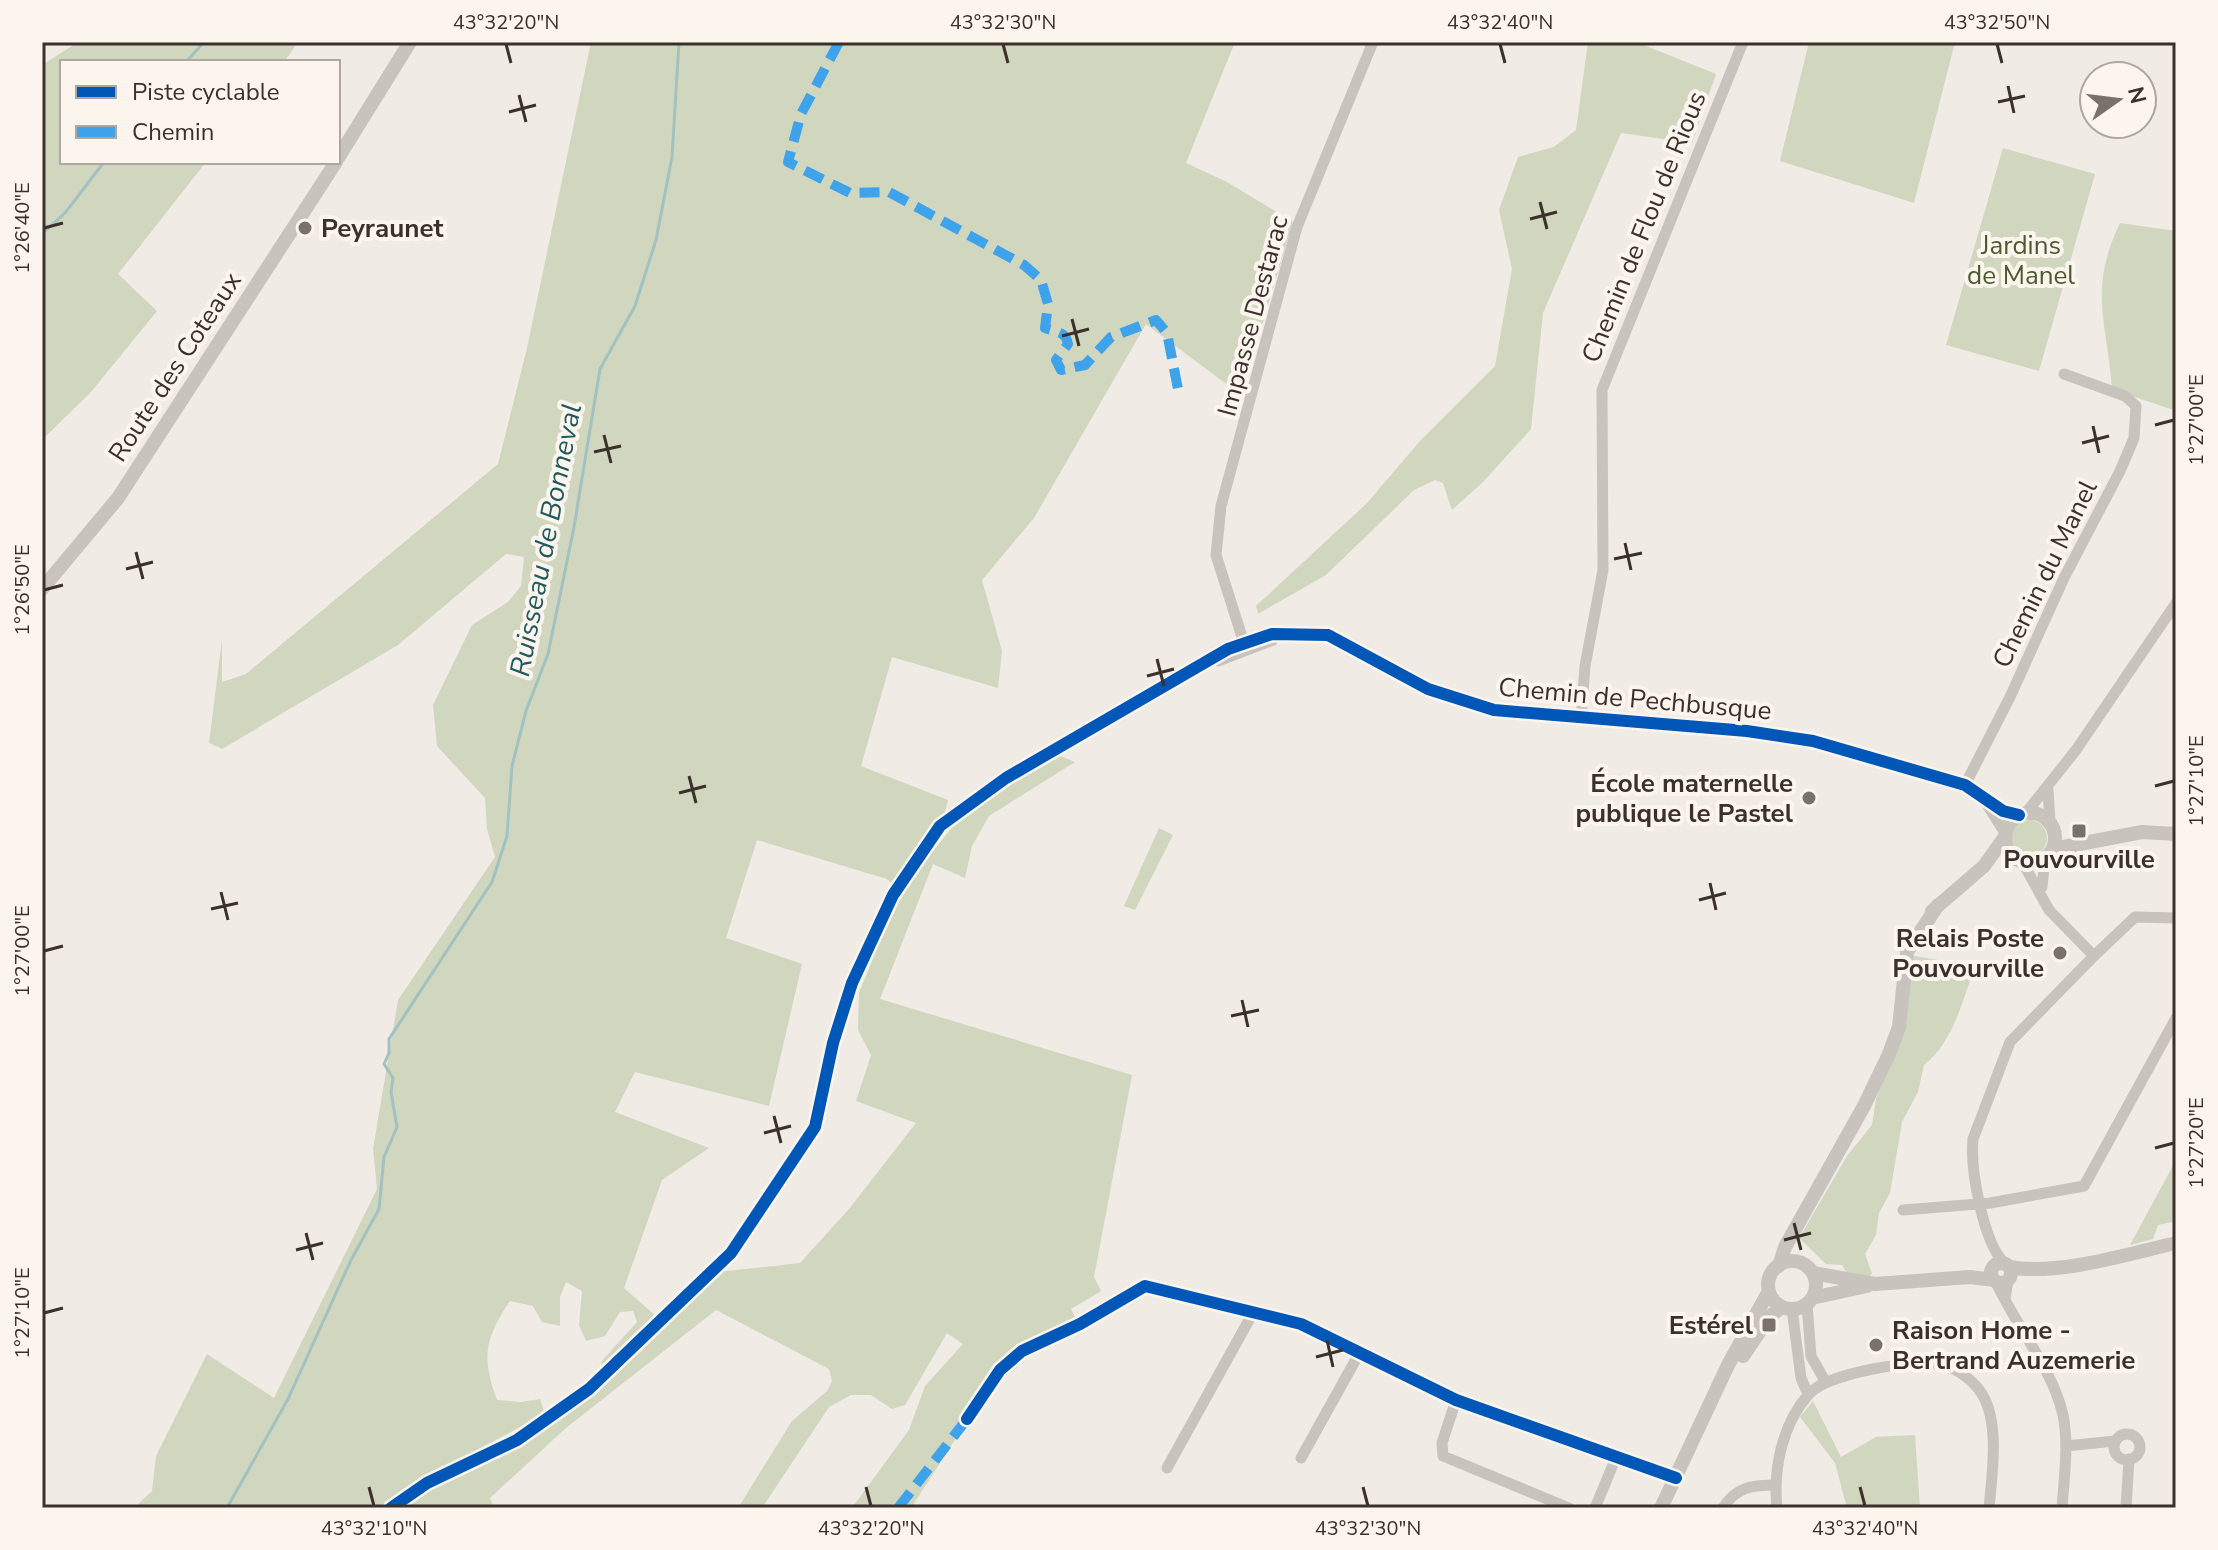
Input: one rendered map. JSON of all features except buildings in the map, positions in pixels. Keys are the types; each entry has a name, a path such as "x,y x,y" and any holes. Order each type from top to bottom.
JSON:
{"street":[{"name":"Route des Coteaux","path":"340,155 410,42"},
{"name":"Impasse Destarac","path":"1247,646 1216,555 1221,506 1297,227 1373,42"},
{"name":"Chemin de Flou de Rious","path":"1581,719 1585,666 1603,570 1602,390 1743,42"},
{"name":"Route des Coteaux","path":"42,589 118,498 334,164"},
{"name":"Chemin du Manel","path":"1965,785 2010,697 2064,578 2120,471 2138,424 2133,401 2064,374"},
{"name":"Impasse Destarac","path":"1234,607 1256,638"},
{"path":"1661,1508 1769,1291 1769,1279 1779,1266 1792,1234 1864,1106 1889,1054 1896,1019 1896,955 1905,939 1938,905 1984,866 2022,814 2048,788 2175,607"},
{"name":"Chemin de Pechbusque","path":"391,1508 427,1483 517,1440 589,1389 731,1253 815,1127 836,1031 852,983 893,895 940,826 1006,778 1201,667 1247,646 1288,634"},
{"name":"Chemin de Pechbusque","path":"1256,638 1288,634 1328,635 1428,689 1480,706 1581,719 1802,739 1965,785 1982,799 2022,814"},
{"path":"1247,646 1256,638"},
{"path":"2042,895 2052,826 2048,788"},
{"name":"Chemin de Pechbusque","path":"1982,799 2004,836"},
{"path":"2022,814 2042,816 2068,836 2095,840"},
{"path":"1984,866 2021,862 2095,840 2151,832 2176,834"},
{"path":"2004,836 2007,849 2021,862 2059,922 2094,956"},
{"path":"2062,1508 2066,1446 2063,1415 2056,1394 2005,1301 2000,1270 1980,1203 1972,1154 1973,1139 2010,1042 2135,917 2143,914 2176,918"},
{"path":"1903,1210 1980,1203 2084,1186 2176,1018"},
{"path":"1792,1234 1800,1263"},
{"path":"1715,1396 1770,1316 1798,1304 1875,1284 1970,1277 2000,1270 2028,1270 2176,1243"},
{"path":"1779,1266 1787,1262 1800,1263 1813,1273 1875,1284"},
{"path":"1808,1394 1801,1378 1798,1304 1816,1283 1813,1273"},
{"path":"967,1419 1000,1370 1022,1351 1080,1324 1134,1290 1157,1288 1301,1324 1407,1379 1456,1400 1676,1478"},
{"path":"1769,1291 1798,1304"},
{"path":"1798,1304 1811,1356 1825,1381"},
{"path":"1167,1468 1254,1311"},
{"path":"1301,1458 1360,1352"},
{"path":"1777,1508 1775,1485 1790,1422 1808,1394 1825,1381 1871,1370 1932,1364 1963,1374 1981,1393 1989,1413 1989,1508"},
{"path":"1456,1400 1442,1443 1443,1456 1569,1508"},
{"path":"2066,1446 2115,1441 2126,1434 2137,1439 2139,1450 2129,1459 2126,1508"},
{"path":"2115,1441 2117,1455 2129,1459"},
{"path":"1595,1508 1617,1455"},
{"path":"1723,1508 1736,1492 1745,1487 1775,1485"}],"green space":[{"path":"78,42 298,42 285,60 60,60 60,164 204,164 118,274 157,311 91,392 42,440 42,65"},
{"path":"591,42 1235,42 1186,163 1227,182 1293,222 1241,395 1146,324 1034,518 982,580 1002,651 998,688 892,657 861,766 948,800 944,816 921,839 893,885 887,879 757,840 726,938 802,964 769,1106 635,1072 615,1112 709,1148 662,1180 624,1288 657,1317 603,1369 601,1362 637,1322 633,1311 620,1312 605,1336 586,1341 579,1325 582,1291 566,1282 560,1297 560,1326 542,1322 533,1306 510,1301 495,1326 488,1348 492,1385 497,1400 521,1402 540,1399 545,1414 405,1488 381,1508 134,1508 152,1491 156,1456 207,1354 274,1398 377,1189 373,1149 398,1000 495,857 487,829 485,798 437,746 433,705 472,625 508,602 521,586 524,557 506,554 398,645 222,749 209,743 222,639 222,682 246,674 498,464 527,348"},
{"path":"1588,42 1636,42 1716,74 1692,143 1621,133 1543,313 1531,429 1484,481 1452,510 1443,483 1435,480 1414,490 1326,575 1258,614 1256,606 1367,503 1420,441 1495,366 1512,269 1499,210 1518,157 1554,147 1576,130"},
{"path":"1809,42 1955,42 1914,203 1780,161"},
{"name":"Jardins de Manel","path":"2003,148 2095,174 2039,371 1946,345"},
{"path":"2120,223 2176,231 2176,411 2112,389 2102,287 2110,247"},
{"path":"1055,754 1075,762 989,816 972,846 965,878 933,864 880,999 1132,1075 1094,1277 1101,1291 1071,1309 1079,1325 1023,1353 1017,1368 987,1390 911,1508 852,1508 909,1430 925,1386 963,1344 947,1333 905,1405 892,1409 871,1395 851,1395 829,1407 762,1508 738,1508 792,1421 827,1391 832,1381 829,1369 716,1310 566,1428 490,1498 494,1508 397,1508 433,1485 541,1433 603,1384 718,1272 800,1263 849,1209 916,1123 856,1101 871,1055 858,1030 859,993 899,893 963,814"},
{"path":"2029,820 2042,825 2047,838 2042,851 2029,856 2016,851 2011,838 2016,825"},
{"path":"1159,828 1173,835 1135,910 1124,906"},
{"path":"1914,956 1975,966 1950,1033 1924,1065 1918,1092 1902,1122 1890,1193 1879,1213 1876,1235 1865,1254 1872,1274 1867,1278 1848,1275 1842,1265 1826,1264 1799,1238 1847,1156 1872,1125 1876,1099 1887,1071 1908,958"},
{"path":"2176,1160 2176,1221 2158,1225 2153,1239 2130,1245"},
{"path":"1813,1401 1841,1457 1876,1437 1915,1435 1920,1508 1847,1508 1835,1463 1800,1417"}],"waterway":[{"path":"188,60 204,42"},
{"name":"Ruisseau de Bonneval","path":"227,1508 288,1399 351,1260 379,1209 384,1157 397,1127 391,1092 393,1078 384,1064 389,1053 389,1039 492,882 507,836 512,766 526,711 548,654 574,527 600,369 635,306 656,240 672,157 679,42"},
{"path":"42,234 65,213 102,164"}],"marked path":[{"path":"839,42 801,114 788,162 850,193 889,192 1024,265 1041,280 1048,304 1045,328 1060,333 1067,340 1068,344 1056,360 1061,370 1085,365 1111,337 1156,320 1167,333 1178,389"},
{"path":"898,1508 967,1419"}],"cycle path":[{"path":"391,1508 427,1483 517,1440 589,1389 731,1253 815,1127 833,1043 852,983 893,895 940,826 1006,778 1228,649 1272,634 1328,635 1428,689 1494,710 1747,731 1813,741 1965,785 2003,811 2019,815"},
{"path":"967,1419 1000,1370 1022,1351 1080,1324 1145,1286 1301,1324 1456,1400 1676,1478"}],"place":[{"name":"Peyraunet","path":"305,228"},
{"name":"École maternelle publique le Pastel","path":"1809,798"},
{"name":"Pouvourville","path":"2079,831"},
{"name":"Relais Poste Pouvourville","path":"2060,953"},
{"name":"Estérel","path":"1769,1325"},
{"name":"Raison Home - Bertrand Auzemerie","path":"1876,1345"}]}
